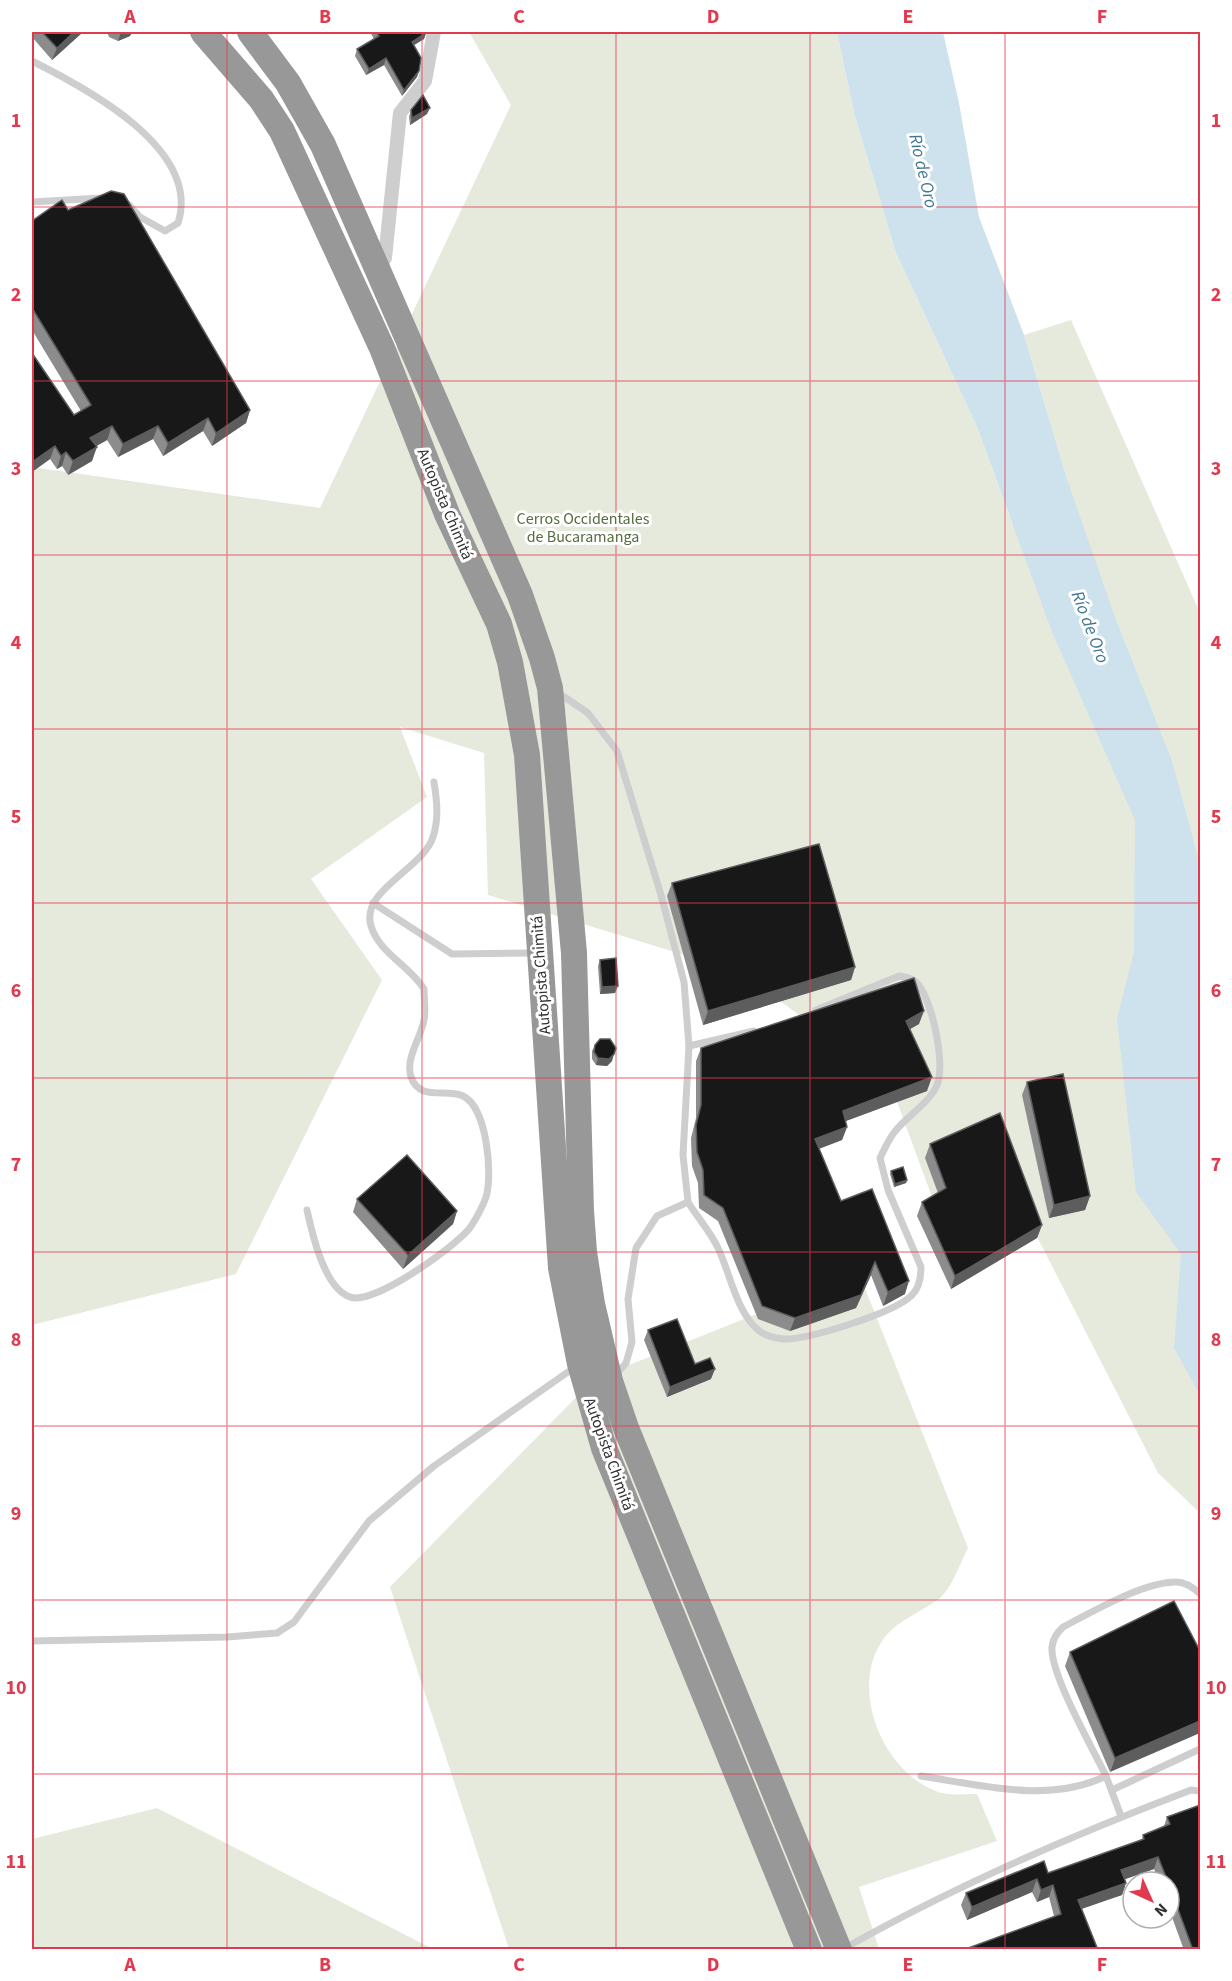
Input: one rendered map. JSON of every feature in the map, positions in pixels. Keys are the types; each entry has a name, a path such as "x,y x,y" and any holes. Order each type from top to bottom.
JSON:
{"highway":[{"name":"Autopista Chimitá","path":"203,32 261,99 282,131 382,348 447,514 499,624 510,662 526,755 561,1268 580,1364 609,1458 809,1950"},
{"name":"Autopista Chimitá","path":"250,32 288,83 323,145 520,596 542,658 550,688 574,953 580,1211 592,1304 610,1381 626,1428 841,1950"}],"street":[{"path":"378,268 385,258 400,113 425,81 434,32"}],"lane":[{"path":"32,61 101,100 146,133 170,166 184,202 178,223 165,231 153,226 123,202"},
{"path":"32,202 107,199"},
{"path":"550,688 588,713 616,751 661,895 684,982 689,1046 683,1155 688,1202 717,1246 744,1312 758,1330 782,1339 799,1338 860,1321 898,1306 913,1294 921,1279 921,1267 888,1190 880,1158 894,1133 936,1087 940,1075 939,1051 930,1009 917,983 908,977 898,976 809,1013"},
{"path":"308,1210 319,1257 332,1280 347,1297 357,1299 368,1297 419,1269 469,1229 487,1196 487,1142 479,1111 463,1095 423,1090 412,1080 410,1069 424,1020 424,988 379,942 371,926 373,903 391,883 421,859 433,838 438,808 434,782"},
{"path":"373,903 452,954 539,953"},
{"path":"689,1046 764,1029"},
{"path":"610,1381 626,1363 632,1342 628,1299 636,1248 657,1216 688,1202"},
{"path":"32,1641 227,1637 277,1633 294,1622 369,1521 434,1466 580,1364"},
{"path":"1121,1816 1106,1776 1070,1701 1053,1659 1055,1636 1063,1627 1134,1592 1176,1581 1193,1587 1200,1594"},
{"path":"1112,1790 1200,1749"},
{"path":"921,1776 1047,1792 1088,1784 1106,1776"},
{"path":"841,1950 897,1919 1121,1816 1191,1790 1200,1791"}],"green space":[{"name":"Cerros Occidentales de Bucaramanga","path":"469,32 837,32 854,113 896,253 977,427 1013,526 1068,482 1024,335 1071,320 1200,613 1200,1513 1158,1473 1032,1227 954,1257 889,1080 740,972 488,895 484,753 400,727 427,797 311,879 382,980 236,1274 32,1325 32,467 320,508 511,105"},
{"path":"859,1273 968,1548 953,1581 941,1597 890,1631 885,1637 874,1657 869,1679 870,1702 876,1725 886,1746 900,1765 917,1781 940,1793 977,1794 997,1841 859,1887 879,1949 509,1949 390,1587 594,1379"},
{"path":"157,1808 433,1949 32,1949 32,1839"}],"water":[{"name":"Río de Oro","path":"837,32 943,32 959,103 979,217 1024,335 1068,482 1116,620 1172,761 1200,864 1200,1395 1174,1348 1181,1254 1136,1192 1117,1019 1134,952 1135,820 1052,632 977,427 896,253 854,113"}],"building":[{"path":"42,32 74,32 57,48"},
{"path":"376,32 426,32 412,42 421,58 419,71 404,90 386,58 369,69 357,49 379,36"},
{"path":"423,95 430,108 412,118 411,110"},
{"path":"111,191 124,194 250,410 216,433 208,418 168,443 158,426 123,444 112,426 90,438 97,447 73,461 66,452 61,456 55,446 32,462 32,353 74,415 91,405 32,308 32,221 62,200 68,210"},
{"path":"819,844 855,967 708,1011 672,883"},
{"path":"616,958 618,986 602,987 600,960"},
{"path":"914,978 924,1011 906,1021 932,1077 843,1111 847,1127 815,1139 841,1201 872,1189 909,1281 888,1292 875,1262 861,1295 795,1318 762,1306 723,1208 704,1195 703,1170 697,1152 696,1125 701,1105 701,1048"},
{"path":"600,1039 610,1039 616,1048 609,1059 598,1058 594,1052 595,1045"},
{"path":"1063,1074 1090,1196 1054,1205 1027,1082"},
{"path":"1000,1113 1042,1225 955,1276 922,1202 946,1188 930,1144"},
{"path":"407,1155 457,1211 408,1255 357,1199"},
{"path":"903,1167 907,1180 895,1184 891,1171"},
{"path":"677,1319 695,1364 710,1358 715,1369 670,1387 648,1330"},
{"path":"1174,1601 1200,1651 1200,1721 1115,1758 1070,1652"},
{"path":"1200,1805 1200,1950 1193,1950 1181,1918 1181,1870 1163,1870 1158,1857 1121,1870 1121,1885 1078,1900 1098,1950 963,1950 1061,1914 1053,1885 1041,1890 1037,1879 972,1907 966,1893 1044,1861 1048,1873 1144,1839 1143,1835 1170,1824 1167,1817"}]}
